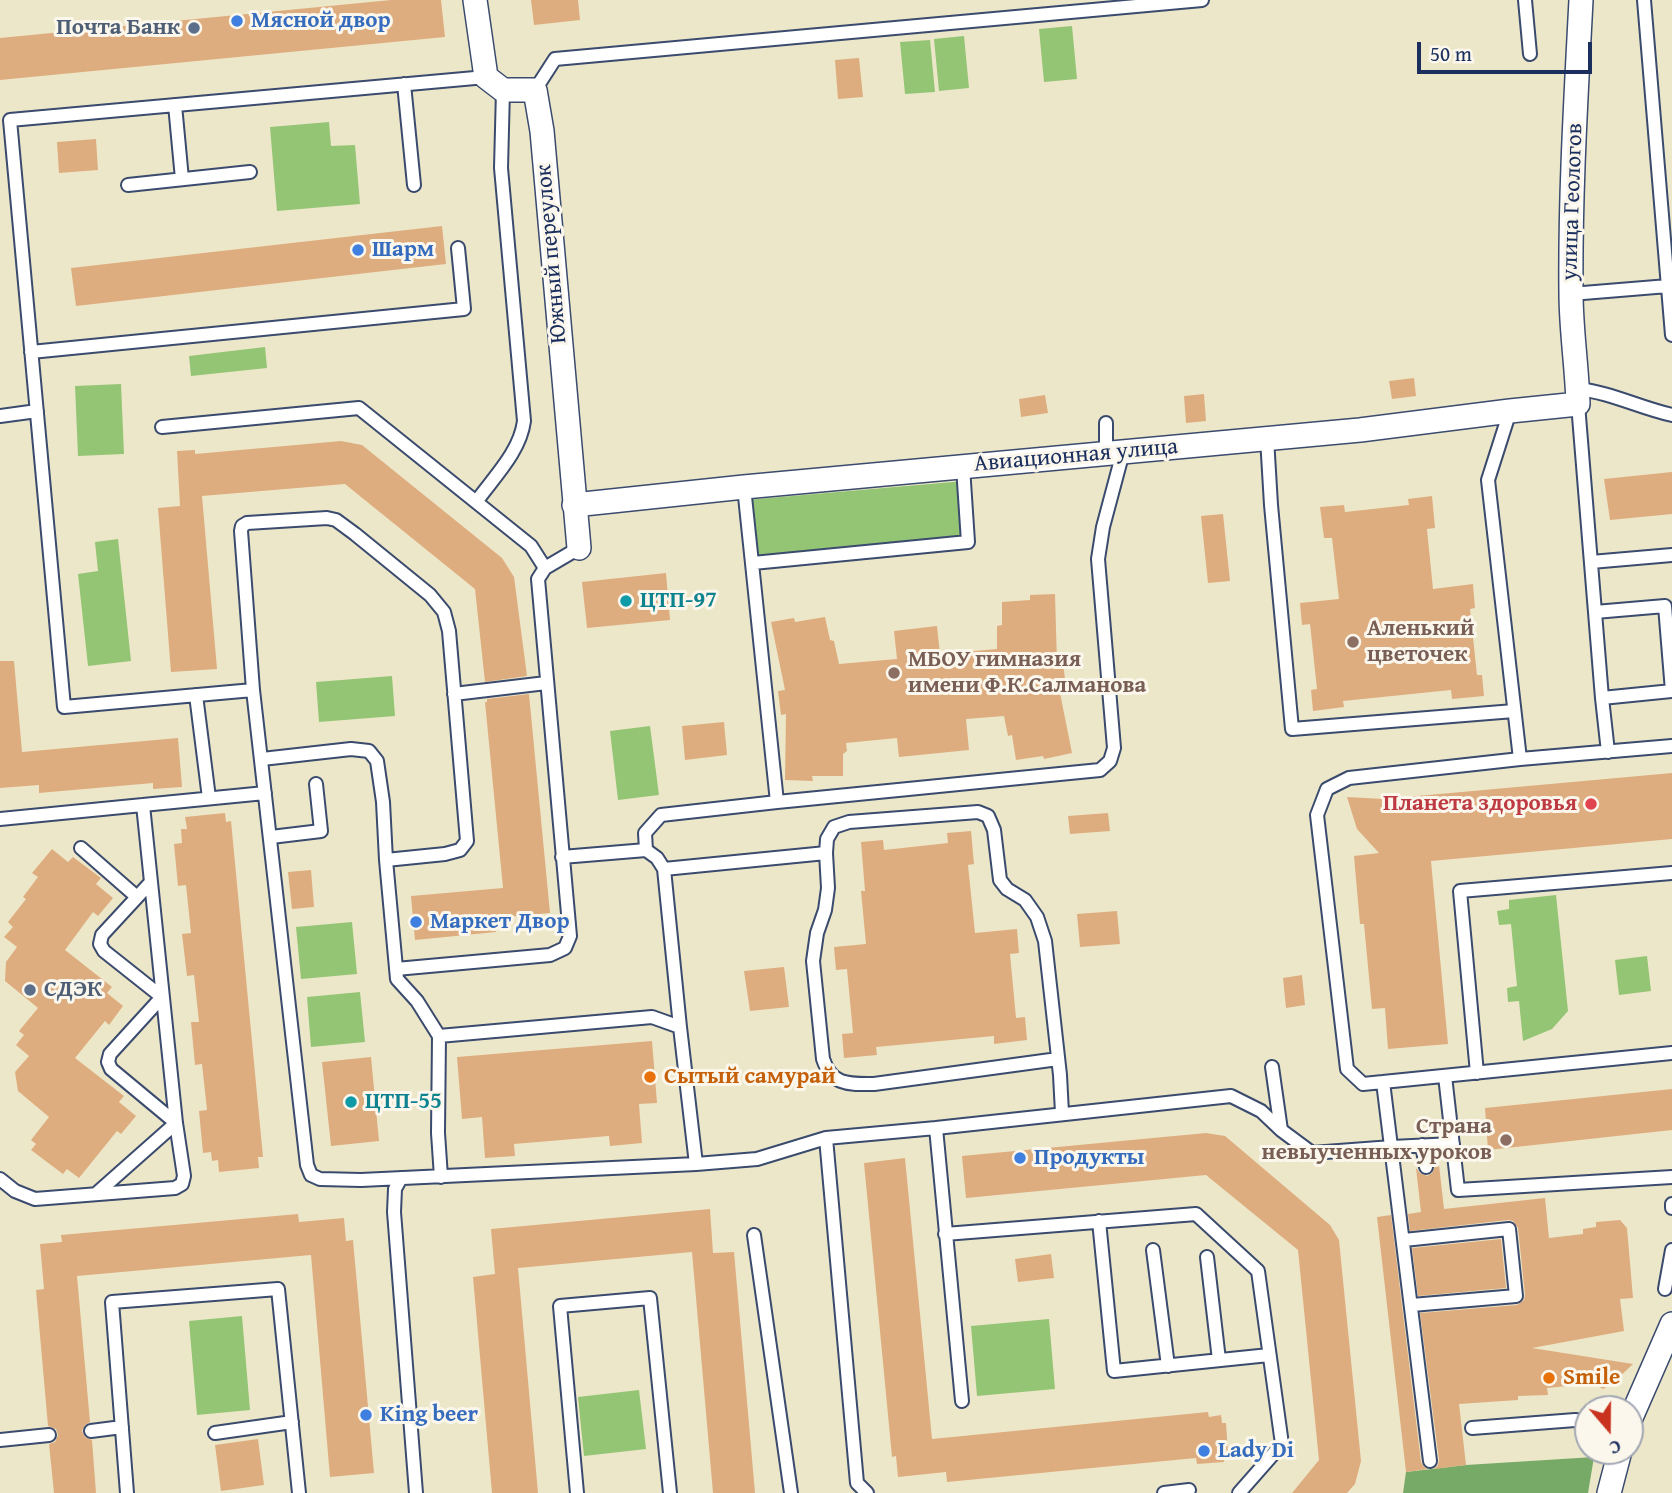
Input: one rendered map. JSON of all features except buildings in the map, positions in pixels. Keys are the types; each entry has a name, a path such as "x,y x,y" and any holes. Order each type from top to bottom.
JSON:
{"street":[{"path":"475,0 495,83 535,90"},
{"name":"улица Геологов","path":"1577,397 1571,294 1572,182 1581,0"},
{"name":"Южный переулок","path":"535,90 542,131 579,548"},
{"name":"Авиационная улица","path":"574,505 1360,430 1510,411 1577,397"},
{"path":"1641,1395 1672,1324"},
{"path":"1609,1493 1616,1465"}],"lane":[{"path":"535,90 555,59 1202,0"},
{"path":"1525,0 1530,54"},
{"path":"1644,0 1672,335"},
{"path":"253,690 64,708 10,120 404,84 495,83 524,421 522,435 513,451 476,502"},
{"path":"404,84 414,185"},
{"path":"175,105 182,179"},
{"path":"128,185 250,172"},
{"path":"32,352 464,309 458,248"},
{"path":"1571,294 1668,286"},
{"path":"1608,752 1577,397 1591,390 1672,415"},
{"path":"162,427 359,408 531,546 545,568"},
{"path":"0,416 37,411"},
{"path":"1510,411 1488,480 1520,759"},
{"path":"646,850 645,833 661,815 1100,770 1110,761 1114,748 1098,559 1115,452 1105,423"},
{"path":"1267,438 1292,729 1514,711"},
{"path":"753,563 968,542 963,467"},
{"path":"744,487 777,802"},
{"path":"386,860 445,855 460,850 467,841 449,631 444,612 430,595 336,520 327,517 247,523 242,526 241,531 253,690 284,973 307,1165 311,1175 320,1179 361,1180 757,1159 826,1138 1231,1096 1261,1111 1312,1153 1453,1144"},
{"path":"396,969 550,955 565,948 570,936 538,579 545,568 579,548"},
{"path":"1591,562 1672,555"},
{"path":"1595,612 1665,606 1672,691 1602,698"},
{"path":"454,694 546,683"},
{"path":"196,695 209,798"},
{"path":"1672,746 1349,778 1327,789 1317,815 1347,1069 1363,1084 1672,1053"},
{"path":"262,759 351,749 369,751 377,761 383,802 397,979 417,1001 439,1037 438,1133 441,1177"},
{"path":"271,837 321,831 316,784"},
{"path":"0,819 265,793"},
{"path":"0,1179 15,1191 35,1199 174,1188 182,1184 184,1176 162,997 143,805"},
{"path":"1058,1059 874,1084 851,1084 837,1080 827,1071 823,1059 813,961 828,888 827,839 834,827 849,822 978,812 988,816 994,830 1000,880 1007,889 1025,900 1037,917 1045,941 1058,1059 1062,1113"},
{"path":"81,848 137,897"},
{"path":"562,857 646,850 657,858 664,869 696,1164"},
{"path":"664,869 826,853"},
{"path":"1477,1073 1461,891 1672,873"},
{"path":"151,882 102,935 100,944 104,951 162,997"},
{"path":"162,997 110,1054 108,1062 111,1069 176,1123"},
{"path":"439,1037 652,1017 680,1027"},
{"path":"1272,1067 1281,1130"},
{"path":"1445,1076 1458,1190 1672,1177"},
{"path":"1383,1082 1430,1461"},
{"path":"96,1194 176,1123"},
{"path":"936,1128 962,1401"},
{"path":"826,1138 857,1483 867,1493"},
{"path":"1422,1145 1426,1167"},
{"path":"401,1178 395,1189 394,1212 416,1493"},
{"path":"945,1234 1196,1214 1258,1271 1282,1444 1239,1493"},
{"path":"1099,1221 1114,1371 1269,1355"},
{"path":"1404,1240 1509,1229 1516,1296 1412,1305"},
{"path":"754,1235 791,1493"},
{"path":"1153,1250 1168,1366"},
{"path":"1665,1289 1672,1250"},
{"path":"1207,1257 1219,1360"},
{"path":"127,1493 112,1302 278,1289 299,1493"},
{"path":"577,1493 560,1306 650,1298 670,1493"},
{"path":"1472,1428 1574,1420"},
{"path":"215,1433 292,1422"},
{"path":"91,1431 122,1427"},
{"path":"0,1440 48,1435"},
{"path":"1164,1493 1188,1490"}],"green space":[{"path":"1072,26 1077,79 1044,82 1039,29"},
{"path":"964,36 969,88 939,91 934,39"},
{"path":"930,40 935,92 905,94 900,42"},
{"path":"329,122 331,146 355,145 360,204 277,211 270,127"},
{"path":"265,347 267,368 191,376 189,356"},
{"path":"121,384 124,454 78,456 75,386"},
{"path":"964,481 968,542 753,563 746,500"},
{"path":"118,539 131,661 88,666 78,574 98,571 95,542"},
{"path":"392,676 395,716 319,722 316,682"},
{"path":"650,726 659,795 618,800 610,731"},
{"path":"1556,895 1568,1011 1552,1029 1523,1041 1519,1001 1508,1002 1507,988 1517,986 1511,924 1499,925 1497,911 1509,909 1509,900"},
{"path":"352,922 357,974 301,979 296,927"},
{"path":"1647,956 1651,991 1619,995 1615,960"},
{"path":"360,992 365,1042 311,1047 307,997"},
{"path":"242,1316 250,1410 197,1415 189,1321"},
{"path":"1049,1319 1055,1389 977,1396 971,1326"},
{"path":"639,1390 646,1449 584,1456 578,1397"},
{"path":"1574,1458 1574,1465 1593,1465 1588,1493 1403,1493 1406,1472"}],"place":[{"name":"Мясной двор","path":"237,21"},
{"name":"Почта Банк","path":"194,28"},
{"name":"Шарм","path":"358,250"},
{"name":"ЦТП-97","path":"626,601"},
{"name":"Аленький цветочек","path":"1353,642"},
{"name":"МБОУ гимназия имени Ф.К.Салманова","path":"894,673"},
{"name":"Планета здоровья","path":"1591,804"},
{"name":"Маркет Двор","path":"416,922"},
{"name":"СДЭК","path":"30,990"},
{"name":"Сытый самурай","path":"650,1077"},
{"name":"ЦТП-55","path":"351,1102"},
{"name":"Страна невыученных уроков","path":"1506,1140"},
{"name":"Продукты","path":"1020,1158"},
{"name":"Smile","path":"1549,1378"},
{"name":"King beer","path":"366,1415"},
{"name":"Lady Di","path":"1204,1451"}]}
